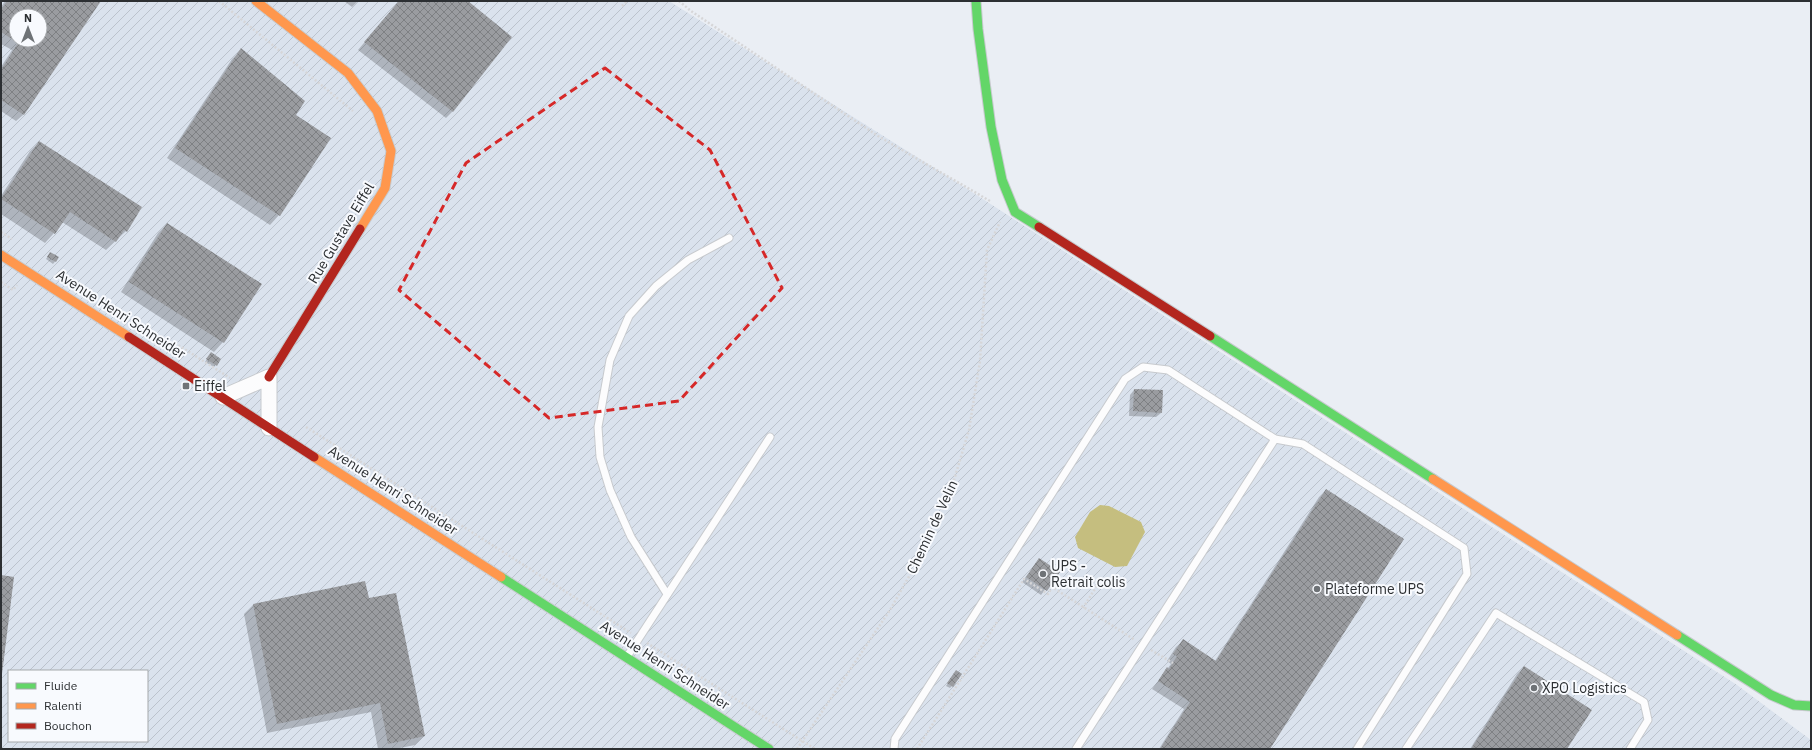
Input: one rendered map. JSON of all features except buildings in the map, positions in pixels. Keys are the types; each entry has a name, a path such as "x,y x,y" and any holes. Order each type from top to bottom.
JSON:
{"street":[{"name":"Rue Gustave Eiffel","path":"256,1 348,73 377,110 391,151 385,188 269,377"},
{"path":"976,1 976,15 987,97 1000,176 1010,210 1771,695 1794,705 1811,706"},
{"name":"Avenue Henri Schneider","path":"1,255 224,397 769,749"},
{"path":"224,397 269,377 270,428"}],"lane":[{"path":"667,594 631,538 610,490 600,457 598,427 610,360 629,316 656,286 688,260 730,238"},
{"path":"894,749 895,739 1126,379 1143,367 1168,370 1275,439 1303,444 1464,548 1467,574 1356,749"},
{"path":"626,657 770,438"},
{"path":"1076,749 1275,439"},
{"path":"1406,749 1496,613 1644,702 1648,720 1630,749"}],"path":[{"path":"219,1 355,112"},
{"path":"622,6 627,1"},
{"path":"679,1 691,11 878,136 992,202"},
{"name":"Chemin de Velin","path":"798,749 802,740 890,610 924,550 951,490 969,430 980,361 987,250 1010,210"},
{"path":"173,342 246,387"},
{"path":"303,426 815,749"},
{"path":"1083,608 1098,584 1088,577"},
{"path":"917,749 1024,579 1048,594 1052,587 1083,608 1173,663"}],"highlighted area":[{"path":"605,68 710,150 782,288 679,401 549,418 399,290 466,163"}],"shaded area":[{"path":"1,1 669,1 958,183 1737,685 1811,740 1811,749 1,749"},
{"path":"1100,505 1109,506 1141,522 1145,532 1127,566 1115,567 1078,548 1075,537 1090,512"}],"traffic: fast":[{"path":"976,1 978,29 991,127 1002,180 1015,212 1039,227"},
{"path":"1210,336 1433,479"},
{"path":"501,577 769,749"},
{"path":"1677,635 1771,695 1794,705 1811,706"}],"traffic: slow":[{"path":"256,1 348,73 377,111 391,151 385,188 360,229"},
{"path":"1,255 129,337"},
{"path":"314,457 501,577"},
{"path":"1433,479 1677,635"}],"traffic: jam":[{"path":"1039,227 1210,336"},
{"path":"269,377 360,229"},
{"path":"129,337 314,457"}],"place":[{"name":"Eiffel","path":"186,386"},
{"name":"UPS - Retrait colis","path":"1043,574"},
{"name":"Plateforme UPS","path":"1317,589"},
{"name":"XPO Logistics","path":"1534,688"}]}
